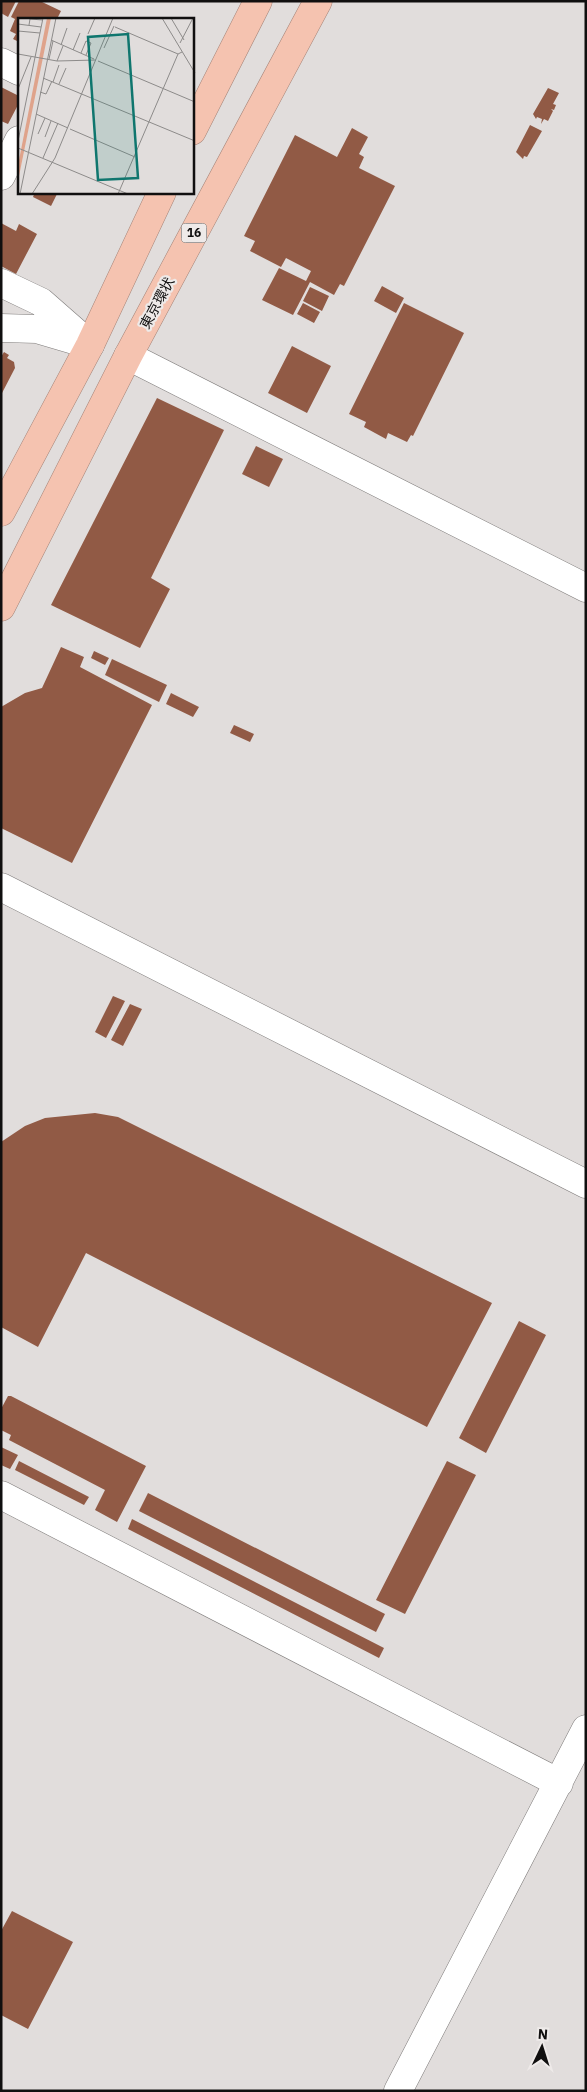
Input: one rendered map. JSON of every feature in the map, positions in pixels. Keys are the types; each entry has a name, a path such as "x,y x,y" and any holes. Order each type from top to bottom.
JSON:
{"highway":[{"path":"194,127 258,1"},
{"name":"東京環状","path":"1,607 128,356 318,1"},
{"path":"1,512 90,345 161,194"}],"street":[{"path":"1,62 18,70"},
{"path":"1,176 18,142"},
{"path":"1,283 41,302 90,345"},
{"path":"1,328 37,328 90,345"},
{"path":"128,356 586,588"},
{"path":"1,887 586,1184"},
{"path":"1,1496 558,1783"},
{"path":"398,2091 586,1729"}],"building":[{"path":"1,1 16,1 8,17 1,13"},
{"path":"19,1 40,1 61,11 58,18 18,18 18,42 13,39 16,34 10,31 15,19 11,17"},
{"path":"1,87 18,96 18,105 8,124 1,121"},
{"path":"548,88 559,93 553,104 556,105 554,110 551,109 553,111 548,121 544,119 541,124 542,119 537,117 536,119 533,114"},
{"path":"530,125 542,131 527,157 524,156 523,159 516,152"},
{"path":"352,128 368,137 359,154 364,157 359,168 395,186 344,286 340,284 334,295 310,282 293,315 262,300 279,268 306,281 311,271 286,258 281,267 250,251 255,241 244,236 295,135 337,157"},
{"path":"34,194 57,194 51,206 33,197"},
{"path":"1,223 16,231 19,224 37,234 16,274 1,266"},
{"path":"382,286 404,298 396,313 374,301"},
{"path":"310,287 329,296 322,311 303,301"},
{"path":"303,303 320,312 314,323 297,314"},
{"path":"404,303 464,333 413,436 411,435 407,442 388,433 386,439 364,427 366,422 349,414"},
{"path":"292,346 331,366 307,413 268,393"},
{"path":"4,352 9,355 7,358 14,362 15,368 1,395 1,357"},
{"path":"157,398 224,430 151,578 170,589 140,648 51,605"},
{"path":"256,446 283,459 269,487 242,474"},
{"path":"61,647 84,657 80,667 152,705 72,863 1,828 1,707 25,693 42,688"},
{"path":"94,651 109,658 105,665 91,658"},
{"path":"112,659 167,685 159,702 105,675"},
{"path":"171,693 199,707 193,717 166,704"},
{"path":"234,725 254,734 250,742 230,733"},
{"path":"113,996 125,1001 106,1038 95,1032"},
{"path":"130,1004 142,1009 123,1046 111,1040"},
{"path":"95,1113 118,1117 492,1303 427,1427 86,1253 38,1347 1,1327 1,1142 25,1126 45,1118"},
{"path":"519,1321 546,1335 486,1453 459,1438"},
{"path":"8,1396 146,1466 117,1522 95,1510 105,1490 9,1440 11,1435 1,1430 1,1409"},
{"path":"1,1447 18,1455 10,1469 1,1465"},
{"path":"19,1461 89,1497 84,1505 15,1470"},
{"path":"447,1461 476,1475 405,1614 376,1600"},
{"path":"148,1493 385,1614 376,1632 139,1511"},
{"path":"132,1519 384,1648 379,1658 128,1529"},
{"path":"12,1911 73,1942 28,2029 1,2015 1,1931"}]}
